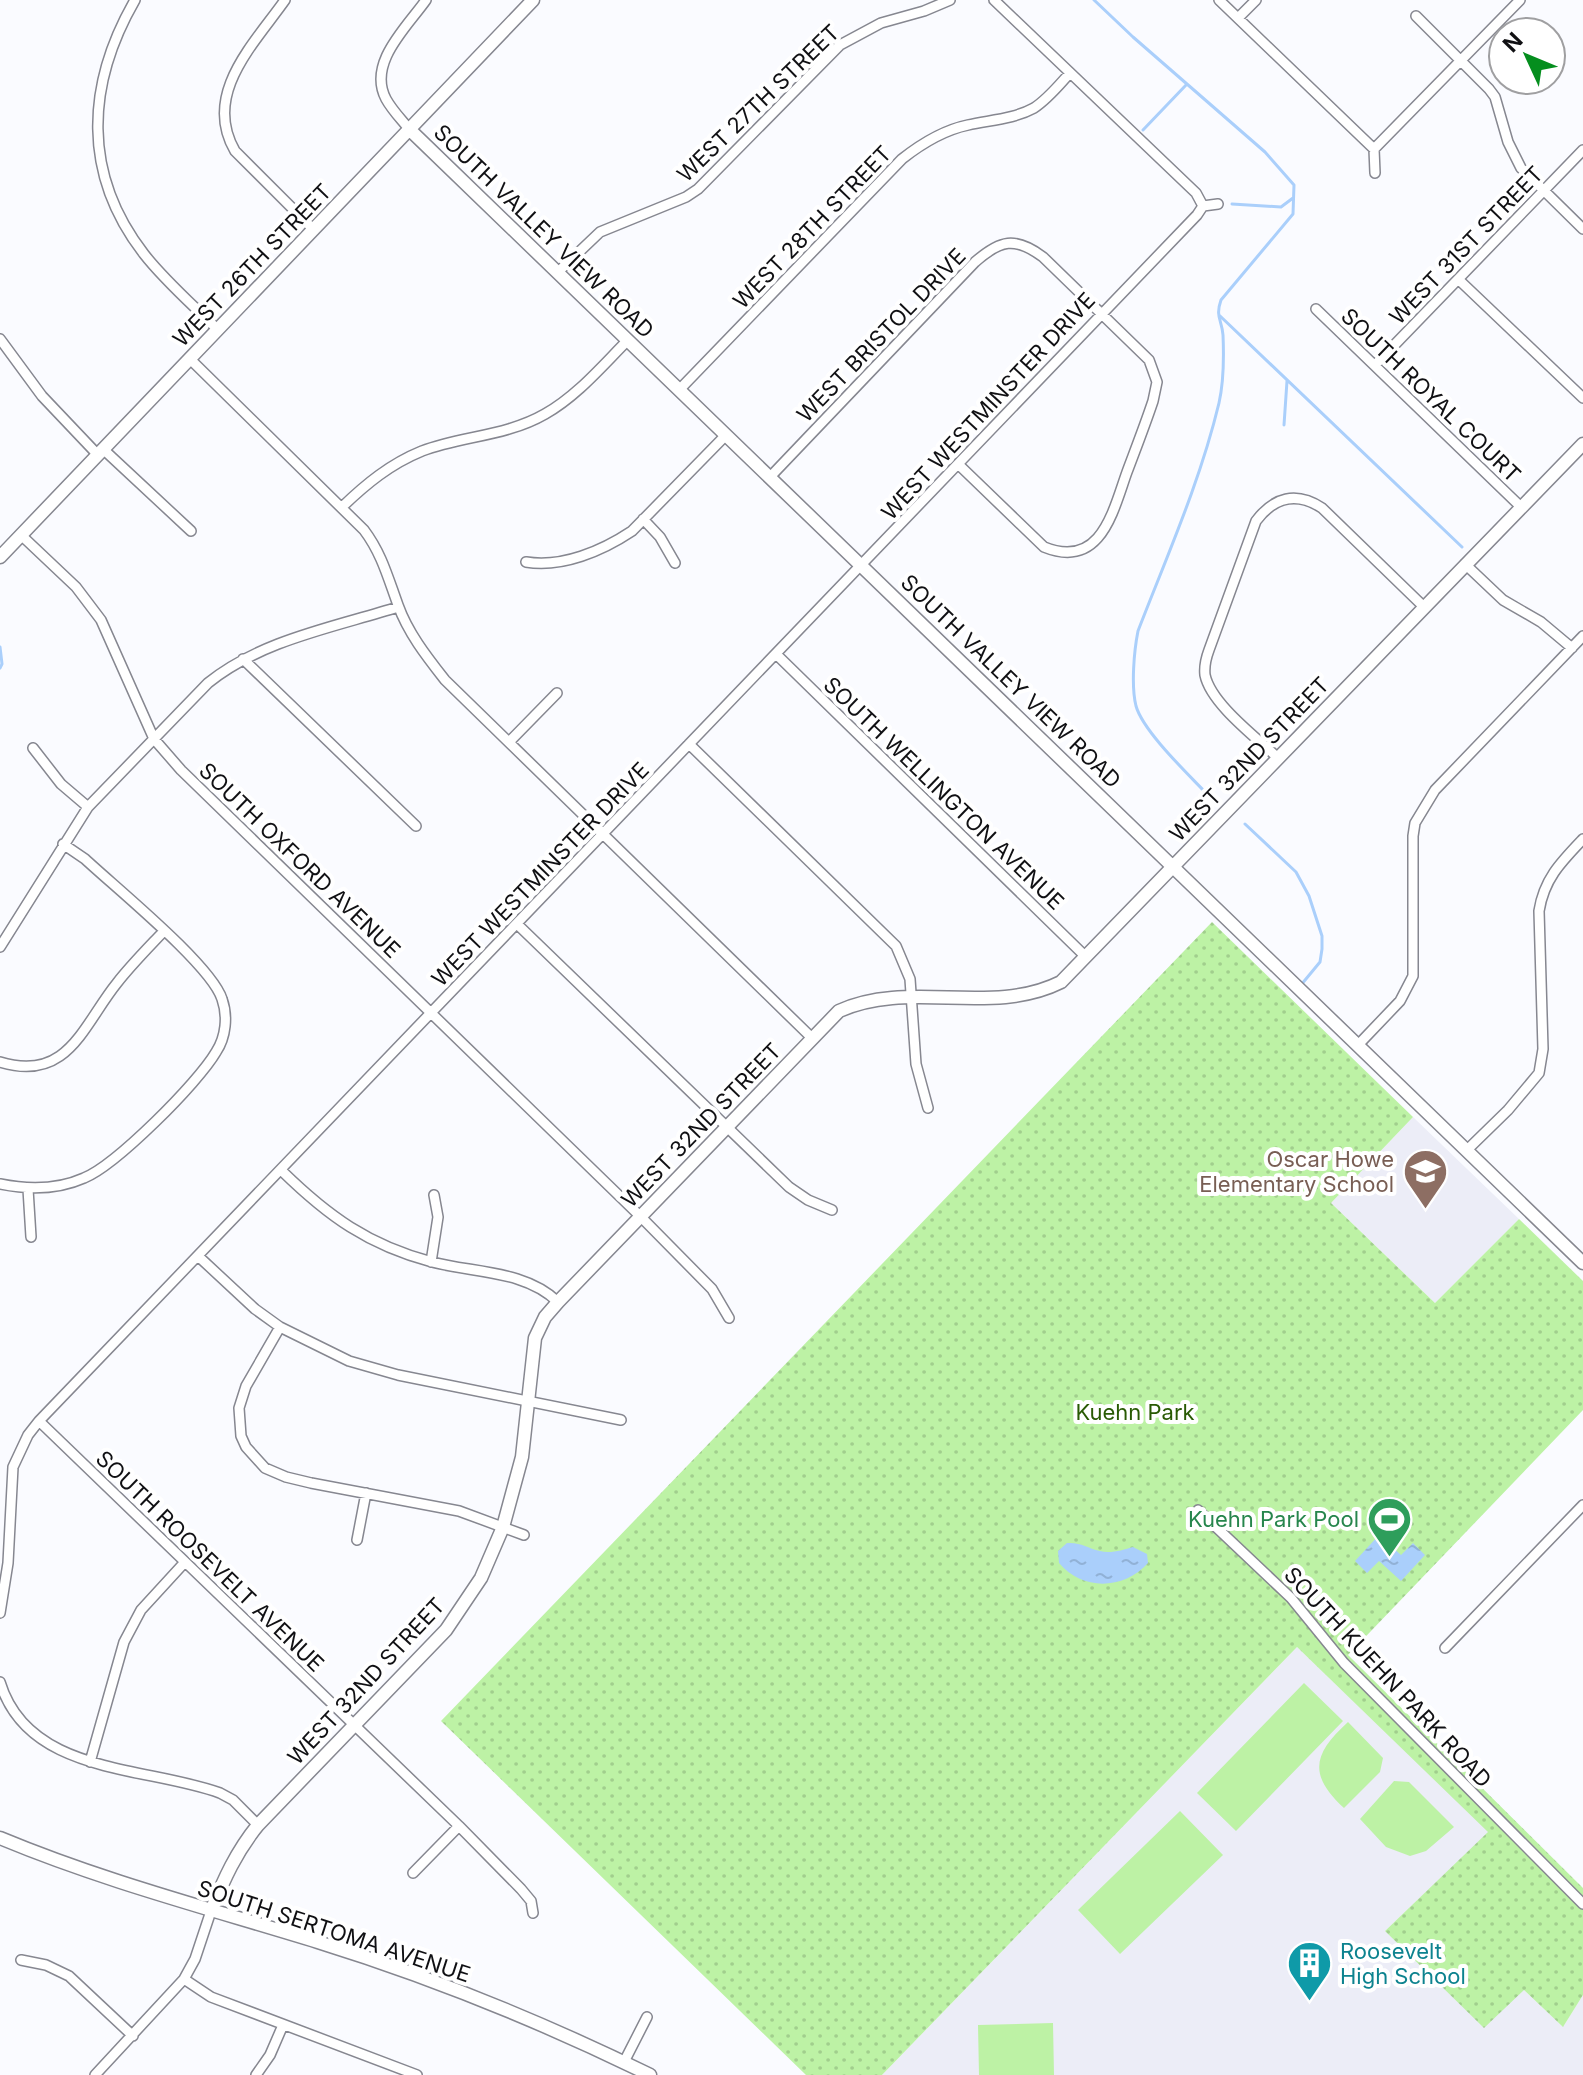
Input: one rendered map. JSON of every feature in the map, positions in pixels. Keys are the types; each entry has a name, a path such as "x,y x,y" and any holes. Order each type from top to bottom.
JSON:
{"street":[{"path":"285,0 231,77 224,100 224,120 235,151 314,230"},
{"path":"409,129 387,101 380,75 385,57 426,0"},
{"name":"WEST 26TH STREET","path":"0,557 533,0"},
{"name":"WEST 27TH STREET","path":"558,272 600,232 686,197 698,189 840,45 881,23 950,0"},
{"path":"994,0 1196,193 1203,206 1218,204"},
{"path":"1219,0 1374,149 1375,173"},
{"path":"1238,18 1256,0"},
{"path":"1374,149 1520,0"},
{"path":"131,1 109,51 100,96 98,137 106,184 122,220 146,257 217,329"},
{"path":"1416,16 1495,97 1513,155 1521,168 1583,229"},
{"name":"WEST 28TH STREET","path":"680,389 902,159 942,134 1031,109 1070,73"},
{"name":"SOUTH VALLEY VIEW ROAD","path":"409,129 1467,1150 1581,1256"},
{"name":"WEST 31ST STREET","path":"1375,365 1583,150"},
{"name":"WEST WESTMINSTER DRIVE","path":"0,1613 8,1563 13,1467 28,1435 39,1421 777,655 1203,206"},
{"name":"WEST BRISTOL DRIVE","path":"770,477 975,262 998,246 1014,242 1032,249 1101,313"},
{"path":"1458,279 1583,398"},
{"name":"SOUTH ROYAL COURT","path":"1316,309 1521,507"},
{"path":"959,465 1044,547 1053,551 1073,552 1095,542 1110,520 1157,382 1149,360 1101,313"},
{"path":"0,339 49,404 191,531"},
{"path":"342,507 378,475 404,459 424,450 504,430 544,415 590,379 628,340"},
{"path":"190,359 364,530 380,554 398,607 415,639 445,680 812,1038"},
{"path":"526,562 549,563 588,553 620,539 726,435"},
{"name":"WEST 32ND STREET","path":"95,2075 184,1979 195,1959 233,1859 258,1825 446,1630 481,1578 503,1527 522,1457 535,1338 545,1317 558,1302 839,1011 855,1004 912,998 1009,998 1036,993 1061,982 1583,444"},
{"path":"1278,758 1217,699 1207,680 1205,668 1261,513 1284,498 1302,498 1312,502 1322,508 1423,606"},
{"path":"643,519 660,537 675,563"},
{"name":"SOUTH OXFORD AVENUE","path":"21,535 76,587 101,620 154,739 181,770 641,1217 712,1289 729,1318"},
{"path":"1465,564 1503,600 1541,622 1572,648"},
{"path":"0,947 88,807 208,683 243,659 301,637 398,607"},
{"path":"1358,1045 1400,1001 1413,976 1411,851 1415,823 1420,813 1435,790 1583,636"},
{"name":"SOUTH WELLINGTON AVENUE","path":"777,655 1086,957"},
{"path":"243,659 416,826"},
{"path":"509,742 557,693"},
{"path":"689,744 888,936 906,966 912,998 916,1064 928,1108"},
{"path":"33,748 61,784 88,807"},
{"path":"1467,1150 1508,1110 1539,1073 1543,1049 1541,898 1550,875 1583,839"},
{"path":"0,1184 28,1189 51,1187 80,1180 106,1167 198,1076 217,1052 226,1020 222,999 203,970 85,859 63,844"},
{"path":"517,924 789,1187 808,1200 832,1210"},
{"path":"0,1062 34,1066 49,1063 65,1054 115,984 163,932"},
{"path":"282,1171 341,1223 387,1247 431,1262 528,1281 545,1289 558,1302"},
{"path":"28,1189 31,1237"},
{"path":"431,1262 438,1217 434,1195"},
{"path":"198,1256 255,1309 280,1327 330,1353 371,1368 526,1403 621,1420"},
{"path":"280,1327 240,1400 239,1427 246,1447 272,1472 311,1483 459,1511 524,1535"},
{"name":"SOUTH ROOSEVELT AVENUE","path":"39,1421 459,1826 521,1889 531,1901 533,1913"},
{"path":"357,1540 366,1493"},
{"path":"1445,1648 1583,1505"},
{"name":"SOUTH KUEHN PARK ROAD","path":"1198,1510 1291,1598 1344,1663 1583,1904"},
{"path":"90,1762 124,1642 146,1603 185,1562"},
{"path":"0,1682 9,1705 28,1728 62,1750 90,1762 220,1793 233,1800 258,1825"},
{"path":"413,1873 459,1826"},
{"name":"SOUTH SERTOMA AVENUE","path":"0,1838 58,1862 320,1942 467,1994 650,2075"},
{"path":"21,1960 46,1965 69,1976 133,2036"},
{"path":"184,1979 211,1997 417,2075"},
{"path":"624,2062 647,2017"},
{"path":"256,2075 270,2055 283,2025"},
{"path":"384,2075 388,2064"}],"shaded area":[{"name":"Oscar Howe Elementary School","path":"1413,1117 1519,1219 1435,1303 1331,1203"},
{"name":"Roosevelt High School","path":"1297,1647 1489,1832 1386,1930 1524,1990 1563,2027 1583,1995 1583,2075 882,2075"}],"green space":[{"name":"Kuehn Park","path":"1212,922 1413,1117 1331,1203 1435,1303 1519,1219 1583,1281 1583,1410 1348,1655 1583,1888 1583,1995 1563,2027 1524,1990 1484,2028 1385,1931 1488,1832 1297,1647 882,2075 806,2075 441,1721"},
{"path":"1304,1683 1343,1721 1236,1831 1197,1793"},
{"path":"1348,1722 1383,1758 1380,1772 1344,1808 1324,1785 1319,1764 1328,1744"},
{"path":"1394,1781 1409,1782 1454,1827 1426,1851 1410,1856 1386,1847 1360,1819"},
{"path":"1180,1811 1223,1855 1120,1954 1078,1910"},
{"path":"1053,2023 1054,2075 979,2075 978,2025"}],"water":[{"name":"Kuehn Park Pool","path":"1379,1535 1401,1555 1413,1543 1425,1555 1401,1581 1379,1561 1367,1573 1355,1561"},
{"path":"1067,1543 1108,1552 1133,1547 1147,1554 1148,1563 1138,1572 1115,1582 1091,1582 1079,1579 1059,1563 1058,1551"}],"waterway":[{"path":"1094,0 1265,152 1294,185 1293,214 1221,300 1219,315 1223,361 1219,403 1193,490 1138,631 1134,689 1140,716 1166,751 1206,793"},
{"path":"1143,130 1187,84"},
{"path":"1232,204 1281,207 1293,198"},
{"path":"1219,315 1462,547"},
{"path":"1284,425 1287,381"},
{"path":"0,647 0,668"},
{"path":"1245,824 1296,872 1309,896 1322,936 1322,949 1320,962 1301,985"}],"place":[{"name":"Oscar Howe Elementary School","path":"1425,1211"},
{"name":"Kuehn Park Pool","path":"1390,1558"},
{"name":"Roosevelt High School","path":"1309,2003"}]}
